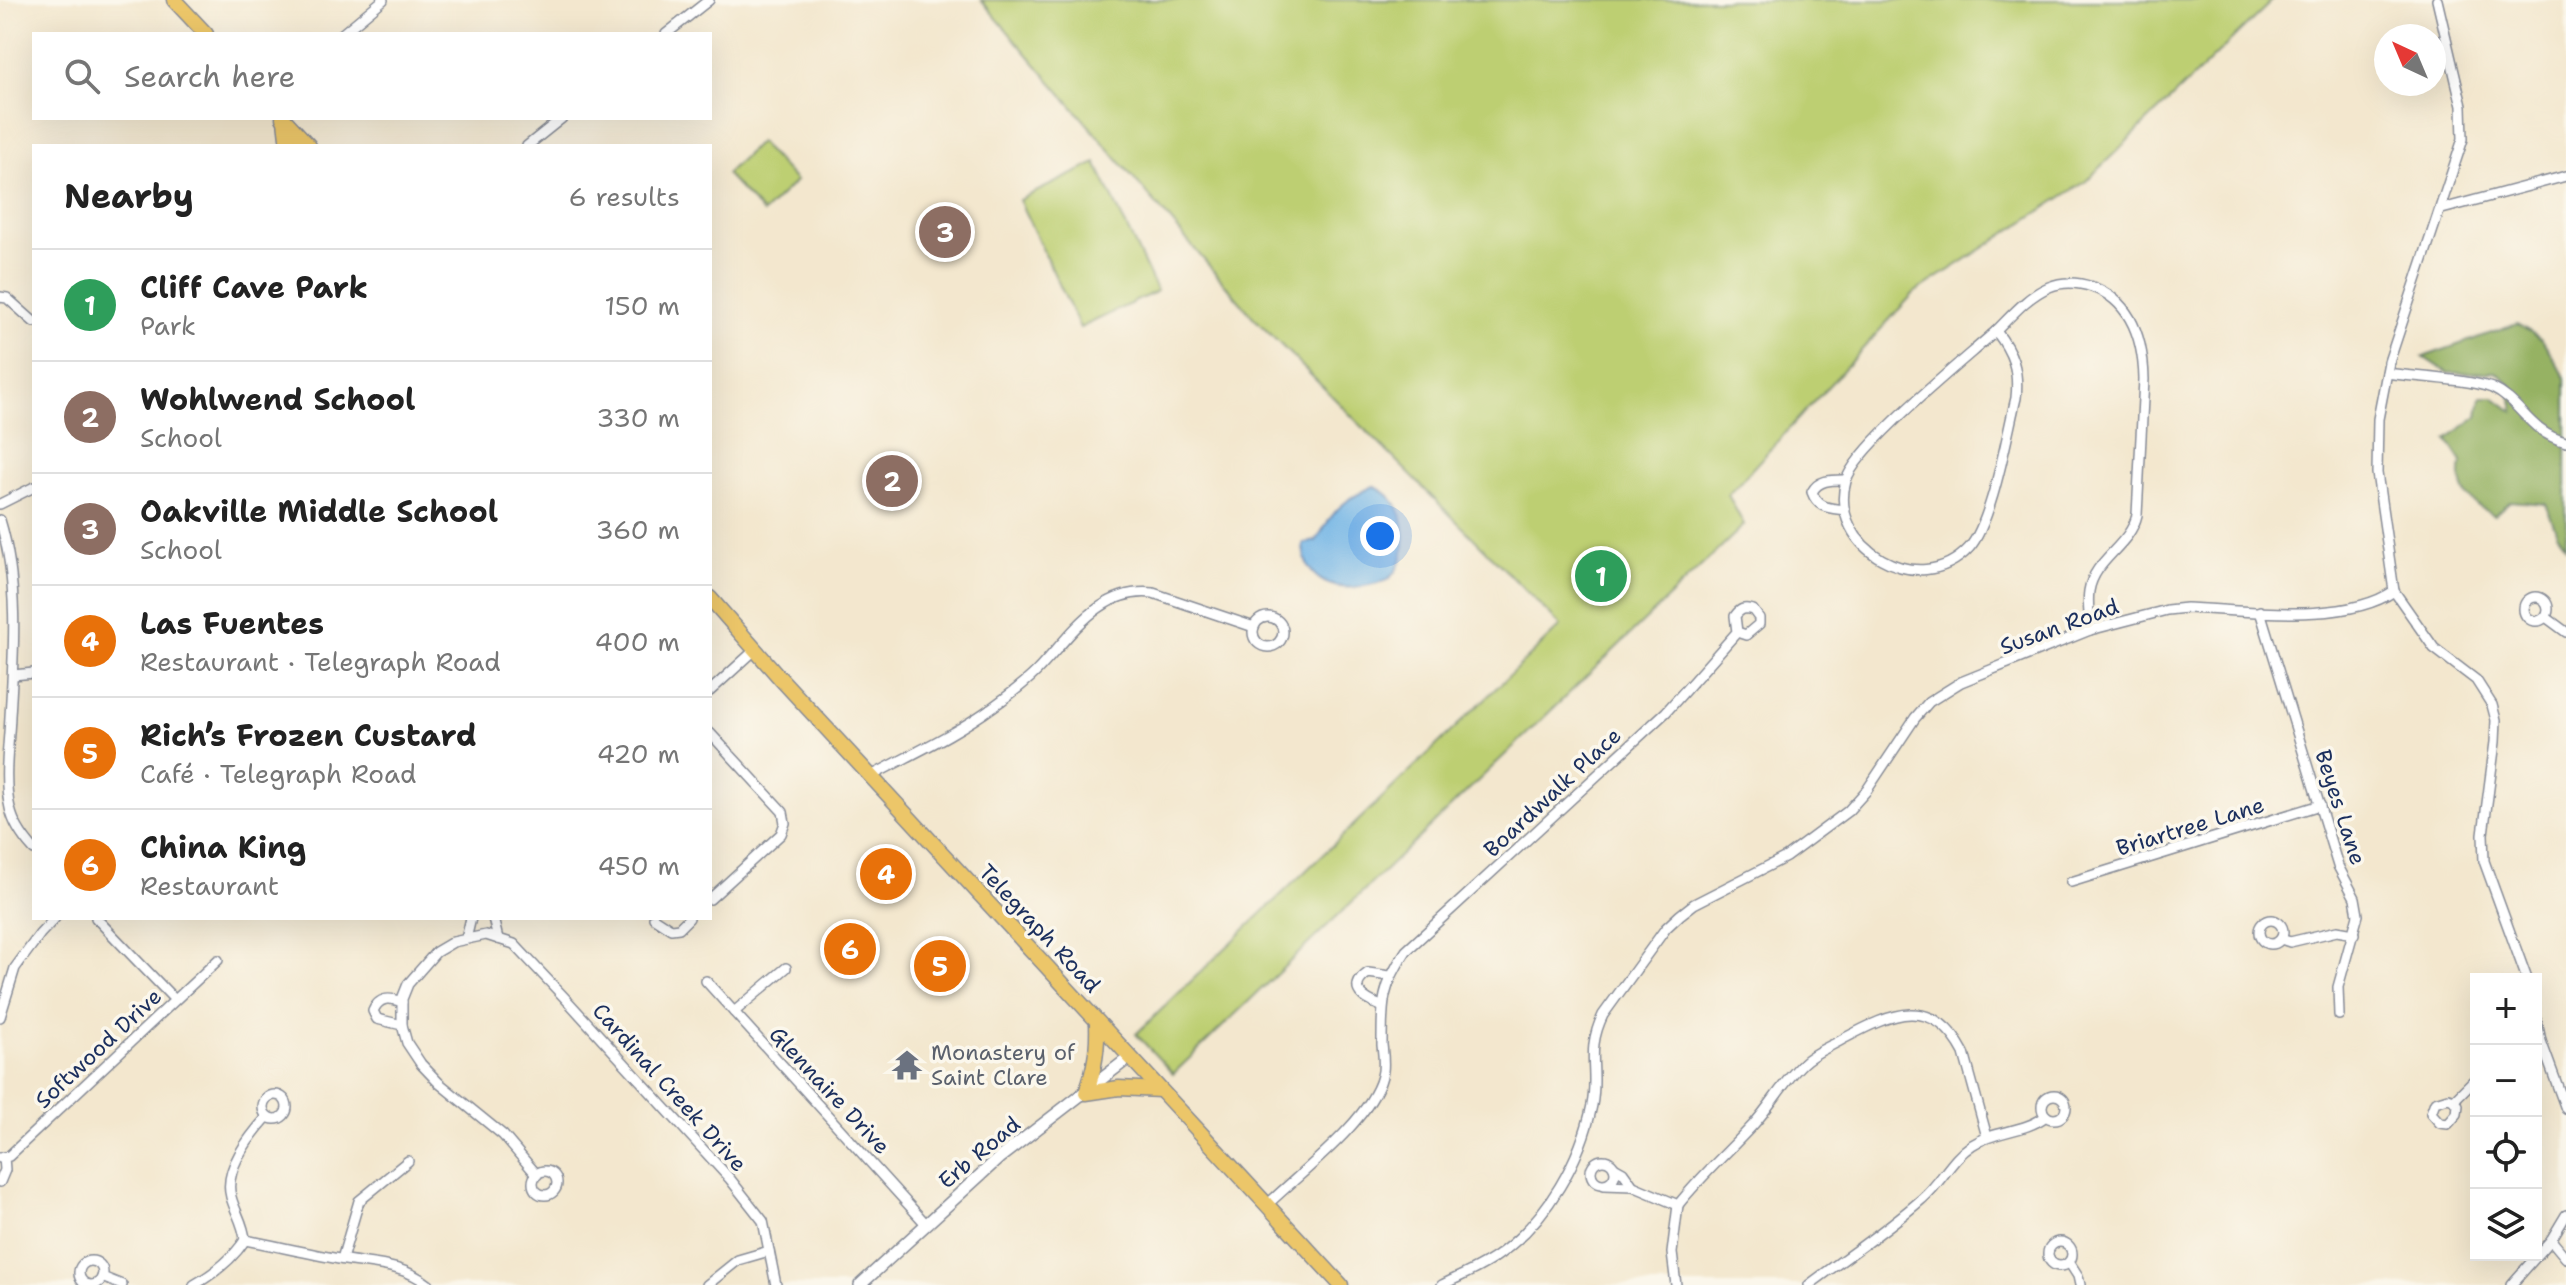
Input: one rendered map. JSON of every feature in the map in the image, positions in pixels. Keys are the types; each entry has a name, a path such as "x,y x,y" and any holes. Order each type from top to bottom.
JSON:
{"main road":[{"path":"174,0 204,32"},
{"path":"284,120 288,144"},
{"path":"285,120 307,144"},
{"name":"Telegraph Road","path":"712,600 1338,1283"},
{"path":"1097,1022 1098,1052 1086,1093 1119,1088 1160,1090"}],"street":[{"path":"344,32 383,0"},
{"path":"669,32 709,0"},
{"path":"2437,0 2462,106 2460,151 2387,373 2378,419 2377,458 2394,591 2434,648 2476,680 2492,705 2496,720 2495,742 2482,848 2525,973"},
{"path":"530,144 560,120"},
{"path":"2442,209 2566,176"},
{"path":"1996,331 2007,345 2017,369 2016,398 1986,518 1974,542 1946,565 1915,571 1885,561 1871,552 1857,537 1845,510 1846,480 1864,451 2036,294 2062,283 2075,282 2102,291 2124,308 2139,340 2144,379 2137,515 2131,531 2094,576 2089,592 2090,630"},
{"path":"0,297 7,298 32,320"},
{"path":"2387,373 2491,388 2515,406 2539,431 2566,442"},
{"path":"1845,510 1822,507 1812,492 1828,480 1846,480"},
{"path":"0,504 32,488"},
{"path":"0,520 12,570 13,675 8,797 10,811 32,848"},
{"path":"871,776 992,708 1035,673 1097,608 1117,597 1136,591 1153,593 1254,627"},
{"name":"Susan Road","path":"1442,1285 1481,1267 1522,1236 1550,1203 1574,1158 1592,1102 1592,1042 1595,1030 1666,928 1694,904 1786,857 1848,811 1867,790 1929,702 1961,682 2090,630 2176,608 2334,612 2371,603 2394,591"},
{"name":"Beyes Lane","path":"2260,611 2338,866 2355,898 2358,915 2338,987 2339,1015"},
{"path":"2547,618 2566,632"},
{"name":"Boardwalk Place","path":"1267,1205 1357,1120 1373,1096 1383,1074 1381,1006 1390,976 1406,951 1666,712 1737,632"},
{"path":"712,689 755,650"},
{"path":"13,675 32,673"},
{"path":"712,735 783,812 785,823 781,834 712,897"},
{"name":"Briartree Lane","path":"2071,882 2320,805"},
{"path":"0,1017 15,968 53,920"},
{"path":"98,920 175,1000"},
{"path":"466,939 471,920"},
{"path":"493,920 498,939"},
{"path":"657,920 671,929 679,928 687,920"},
{"path":"2281,939 2290,942 2337,931 2354,934"},
{"path":"498,939 486,935 466,939 453,942 436,952 408,984 402,1002 402,1025 407,1043 421,1064 439,1083 503,1135 537,1175"},
{"name":"Cardinal Creek Drive","path":"498,939 514,944 730,1179 763,1221 776,1285"},
{"name":"Softwood Drive","path":"2,1157 9,1156 218,960"},
{"path":"734,1012 786,968"},
{"path":"1381,1006 1366,1000 1359,994 1358,987 1362,977 1368,973 1390,976"},
{"name":"Glennaire Drive","path":"706,981 926,1224"},
{"path":"402,1002 389,998 381,1000 373,1011 377,1019 402,1025"},
{"path":"1676,1285 1672,1253 1678,1205 1697,1181 1755,1123 1806,1059 1882,1019 1911,1014 1925,1016 1939,1023 1957,1041 1964,1053 1987,1137"},
{"path":"2539,1045 2566,1109"},
{"name":"Erb Road","path":"860,1285 999,1158 1130,1057"},
{"path":"2454,1100 2470,1084"},
{"path":"1809,1285 1921,1201 1964,1152 1987,1137 2035,1125 2046,1116"},
{"path":"194,1285 212,1275 236,1254 245,1240 244,1228 230,1193 231,1173 250,1137 267,1117"},
{"path":"0,1182 5,1170 2,1157"},
{"path":"1574,1158 1592,1167"},
{"path":"1592,1167 1602,1160 1623,1172 1633,1186"},
{"path":"342,1259 359,1201 408,1161"},
{"path":"1592,1167 1592,1178 1597,1183 1633,1186 1678,1205"},
{"path":"1604,1185 1614,1178 1614,1167"},
{"path":"2511,1285 2551,1240 2566,1215"},
{"path":"245,1240 342,1259 393,1265 429,1285"},
{"path":"2551,1240 2566,1245"},
{"path":"2551,1240 2566,1258"},
{"path":"707,1285 738,1260 769,1251"},
{"path":"2069,1262 2080,1285"},
{"path":"102,1277 122,1285"}],"green space":[{"path":"981,0 2273,0 2085,182 1914,293 1728,495 1744,525 1173,1074 1136,1034 1561,626 1253,317"},
{"path":"759,142 796,181 763,213 726,174"},
{"path":"1096,163 1157,291 1080,328 1019,200"},
{"path":"2517,324 2542,339 2566,378 2566,545 2557,533 2546,504 2510,501 2494,515 2471,500 2463,489 2462,462 2447,439 2478,416 2481,397 2494,397 2514,412 2510,385 2497,372 2448,373 2423,357"}],"water":[{"path":"1374,486 1396,504 1404,526 1403,551 1395,572 1387,580 1357,587 1334,586 1324,582 1309,568 1303,544 1316,541 1339,508"}],"place":[{"name":"Oakville Middle School","path":"945,232"},
{"name":"Wohlwend School","path":"892,481"},
{"name":"Cliff Cave Park","path":"1601,576"},
{"name":"Las Fuentes","path":"886,874"},
{"name":"China King","path":"850,949"},
{"name":"Rich’s Frozen Custard","path":"940,966"},
{"name":"Monastery of Saint Clare","path":"907,1065"}]}
